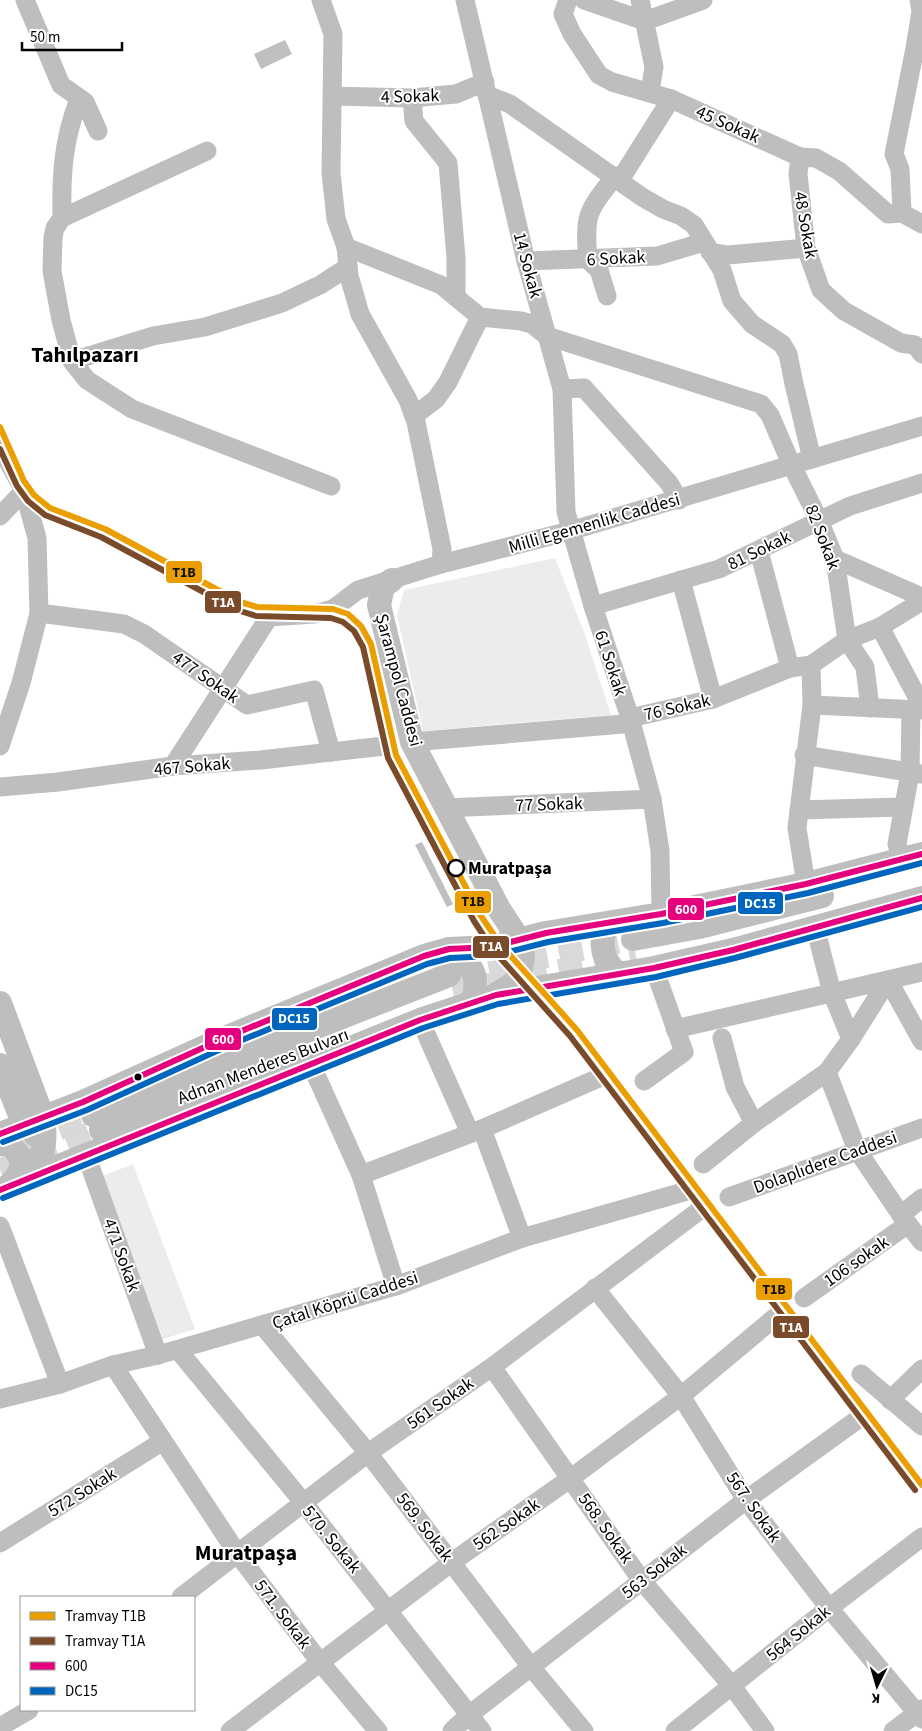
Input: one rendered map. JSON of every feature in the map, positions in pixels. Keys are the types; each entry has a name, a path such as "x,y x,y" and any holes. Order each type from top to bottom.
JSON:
{"main road":[{"name":"Şarampol Caddesi","path":"392,580 383,586 380,605 412,742 499,909 520,939"},
{"name":"Adnan Menderes Bulvarı","path":"92,1116 227,1037 424,956 449,949 491,947 546,933 661,914 915,860"},
{"path":"641,954 716,923 915,860"},
{"path":"641,954 740,934 922,887"},
{"path":"641,954 815,927 922,898"},
{"path":"499,909 523,926 546,933"},
{"path":"608,923 604,930 602,950 611,968 620,975"},
{"path":"496,995 513,984 520,974 523,957 520,939"},
{"path":"449,949 463,957 474,974 475,993 458,990"},
{"name":"Adnan Menderes Bulvarı","path":"0,1134 33,1121 92,1116 458,990 496,995 528,988 620,975 641,954"},
{"name":"Adnan Menderes Bulvarı","path":"12,1185 420,1020 458,990"},
{"path":"0,1003 30,1081 33,1121"},
{"path":"0,1065 46,1142 86,1155"},
{"path":"30,1081 52,1099 64,1102 92,1116"},
{"path":"12,1185 41,1160 46,1142"},
{"path":"0,1144 9,1144 21,1157 21,1166 17,1178 12,1185"}],"street":[{"path":"25,0 61,85 79,100 85,102 98,131"},
{"path":"321,0 333,34 331,173 336,219 346,248 348,267 360,314 408,400 414,416 442,550 442,564"},
{"name":"14 Sokak","path":"465,0 526,261 562,389 566,512 570,531"},
{"name":"45 Sokak","path":"568,0 563,14 572,34 599,75 612,82 671,99 800,157 816,158 839,171 888,214 902,213 922,224"},
{"path":"584,0 645,22 703,0"},
{"path":"640,0 654,67 650,92"},
{"path":"902,213 900,170 894,154 915,48 921,11 919,0"},
{"path":"486,89 663,209 681,216 694,225 722,270 732,301 752,324 782,344 788,354 812,459"},
{"name":"4 Sokak","path":"333,96 412,98 486,89"},
{"path":"412,98 414,121 448,163 456,258 456,297"},
{"path":"607,296 599,270 588,260 585,227 591,207 618,178 671,99"},
{"path":"79,100 67,130 61,180 59,223 52,271 61,320 72,361 87,380 132,410 331,486"},
{"path":"59,223 207,150"},
{"name":"48 Sokak","path":"800,157 798,174 806,248 821,290 838,306 901,343 920,344"},
{"path":"707,247 728,255 806,248"},
{"name":"6 Sokak","path":"526,261 657,256 707,247"},
{"path":"346,248 441,285 480,317 448,382 436,399 414,416"},
{"path":"72,361 153,336 205,327 282,303 320,285 348,267"},
{"name":"82 Sokak","path":"480,317 521,321 532,324 547,336 761,404 770,415 792,466 819,520 834,559 847,640"},
{"path":"562,389 584,388 669,483 679,500"},
{"name":"Milli Egemenlik Caddesi","path":"223,688 269,617 315,614 333,609 358,590 442,564 570,531 679,500 922,426"},
{"path":"0,446 24,491 37,538 39,613 21,683 2,733"},
{"name":"81 Sokak","path":"593,606 718,569 850,506 922,483"},
{"path":"0,516 24,491"},
{"name":"61 Sokak","path":"570,531 630,718 652,799 660,851 661,914"},
{"path":"759,551 790,668"},
{"path":"834,559 922,598"},
{"path":"681,580 713,699"},
{"name":"76 Sokak","path":"412,742 623,724 630,718 713,699 790,668 811,665 847,640 880,627 922,602"},
{"name":"477 Sokak","path":"39,613 124,624 144,634 247,705 314,690 331,752"},
{"path":"880,627 918,708 916,773 902,807 897,844 915,860"},
{"path":"847,640 865,668 870,708"},
{"path":"806,884 797,828 804,755 812,705 811,665"},
{"path":"173,766 223,688"},
{"path":"812,705 918,708"},
{"name":"467 Sokak","path":"0,787 58,782 173,766 261,760 384,746"},
{"path":"804,755 916,773"},
{"name":"77 Sokak","path":"445,808 652,799"},
{"path":"799,810 902,807"},
{"path":"815,927 832,993 851,1039"},
{"path":"641,954 684,1052 644,1081"},
{"path":"675,1028 922,972"},
{"path":"703,1164 754,1123 827,1072 851,1039 888,980"},
{"path":"888,980 922,1041"},
{"path":"420,1020 476,1131 522,1238"},
{"path":"722,1038 735,1087 754,1123"},
{"path":"311,1064 361,1175 396,1286"},
{"path":"827,1072 858,1150 922,1242"},
{"path":"361,1175 476,1131 601,1077"},
{"name":"Dolaplıdere Caddesi","path":"729,1197 922,1128"},
{"name":"471 Sokak","path":"86,1155 158,1355"},
{"name":"Çatal Köprü Caddesi","path":"0,1399 60,1384 113,1365 178,1350 396,1286 522,1238 687,1192"},
{"name":"106 sokak","path":"804,1298 905,1220 922,1198"},
{"name":"561 Sokak","path":"182,1596 368,1452 492,1367 700,1210"},
{"path":"0,1226 60,1384"},
{"name":"567. Sokak","path":"595,1288 681,1396 746,1500 829,1608 920,1713"},
{"name":"562 Sokak","path":"230,1731 452,1562 571,1478 681,1396 779,1314"},
{"name":"569. Sokak","path":"263,1326 368,1452 531,1667 584,1731"},
{"name":"570. Sokak","path":"178,1350 303,1502 482,1731"},
{"name":"571. Sokak","path":"113,1365 237,1553 320,1662 378,1731"},
{"name":"568. Sokak","path":"492,1367 642,1580 732,1686 765,1731"},
{"path":"890,1400 922,1369"},
{"path":"861,1374 922,1426"},
{"name":"563 Sokak","path":"452,1731 469,1715 746,1500 861,1417"},
{"name":"572 Sokak","path":"0,1543 164,1441"},
{"name":"564 Sokak","path":"675,1731 829,1608 922,1538"},
{"path":"0,1727 27,1711"},
{"path":"893,1731 920,1713"}],"shaded area":[{"path":"285,40 292,54 261,69 254,54"},
{"path":"555,558 584,632 611,715 423,731 397,615 404,590"},
{"path":"422,842 453,904 447,907 415,845"},
{"path":"133,1164 195,1329 163,1339 100,1177"}],"tunnel":[{"path":"453,974 633,939"},
{"path":"453,992 636,956"},
{"path":"25,1142 93,1115"},
{"path":"0,1170 101,1130"}],"tram line":[{"name":"T1B","path":"0,427 24,481 34,495 50,508 105,529 240,602 257,607 333,609 348,614 361,626 371,644 396,755 481,916 500,944 577,1030 922,1485"},
{"name":"T1A","path":"0,449 17,486 28,501 45,515 101,537 237,610 256,616 331,618 343,622 354,631 363,647 388,758 474,921 493,950 570,1036 915,1490"}],"transit line":[{"name":"600","path":"0,1134 83,1102 227,1037 424,956 449,949 491,947 546,933 661,914 806,884 922,854"},
{"name":"DC15","path":"3,1142 87,1110 230,1045 427,964 450,958 492,956 548,942 663,923 808,893 922,863"},
{"name":"600","path":"0,1190 420,1020 496,995 654,968 733,950 922,898"},
{"name":"DC15","path":"3,1198 423,1028 498,1004 656,977 735,958 922,907"}],"place":[{"name":"Muratpaşa","path":"456,868"}],"district":[{"name":"Tahılpazarı","path":"85,354"},
{"name":"Muratpaşa","path":"246,1552"}]}
